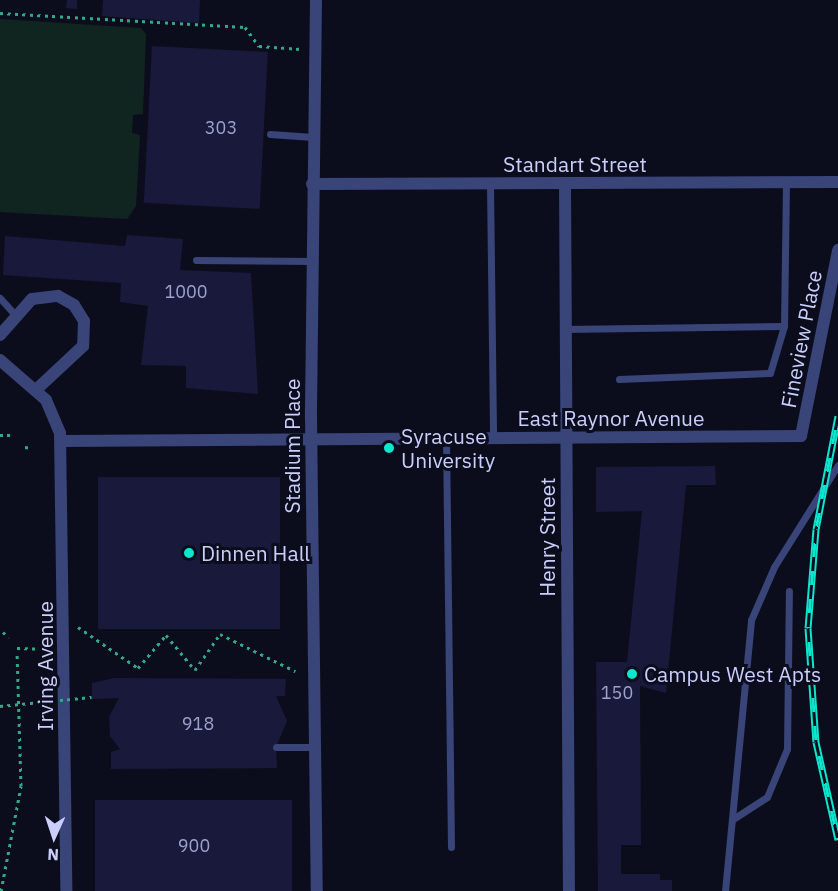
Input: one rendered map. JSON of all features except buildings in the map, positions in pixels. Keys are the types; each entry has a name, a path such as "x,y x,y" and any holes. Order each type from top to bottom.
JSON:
{"street":[{"name":"Stadium Place","path":"316,0 311,261 311,439 317,891"},
{"name":"Standart Street","path":"312,184 838,182"},
{"name":"Henry Street","path":"565,183 569,891"},
{"name":"Fineview Place","path":"801,436 838,250"},
{"path":"0,335 32,299 58,296 74,305 84,321 83,345 36,390"},
{"name":"Irving Avenue","path":"0,360 36,390 57,417 61,441 66,891"},
{"name":"East Raynor Avenue","path":"61,441 801,436"}],"lane":[{"path":"270,134 313,137"},
{"path":"619,379 770,373 784,326 786,181"},
{"path":"490,184 493,438"},
{"path":"196,260 311,261"},
{"path":"0,298 16,316"},
{"path":"565,329 784,326"},
{"path":"446,438 451,848"},
{"path":"725,891 752,620 774,567 838,465"},
{"path":"733,819 767,797 787,749 789,591"},
{"path":"276,747 315,747"}],"path":[{"path":"0,13 245,27 259,46 315,50"},
{"path":"0,435 11,435"},
{"path":"25,447 32,448"},
{"path":"78,627 138,668 166,635 195,670 220,634 295,671"},
{"path":"3,632 9,638"},
{"path":"17,648 41,649"},
{"path":"1,891 21,786 17,654"},
{"path":"0,706 92,697"}],"green space":[{"path":"0,19 141,28 146,34 143,114 133,115 132,133 140,135 136,206 127,219 0,212"}],"railway":[{"path":"838,416 816,529 808,628 816,742 838,840"}],"place":[{"name":"Syracuse University","path":"389,448"},
{"name":"Dinnen Hall","path":"189,553"},
{"name":"Campus West Apts","path":"632,674"}]}
